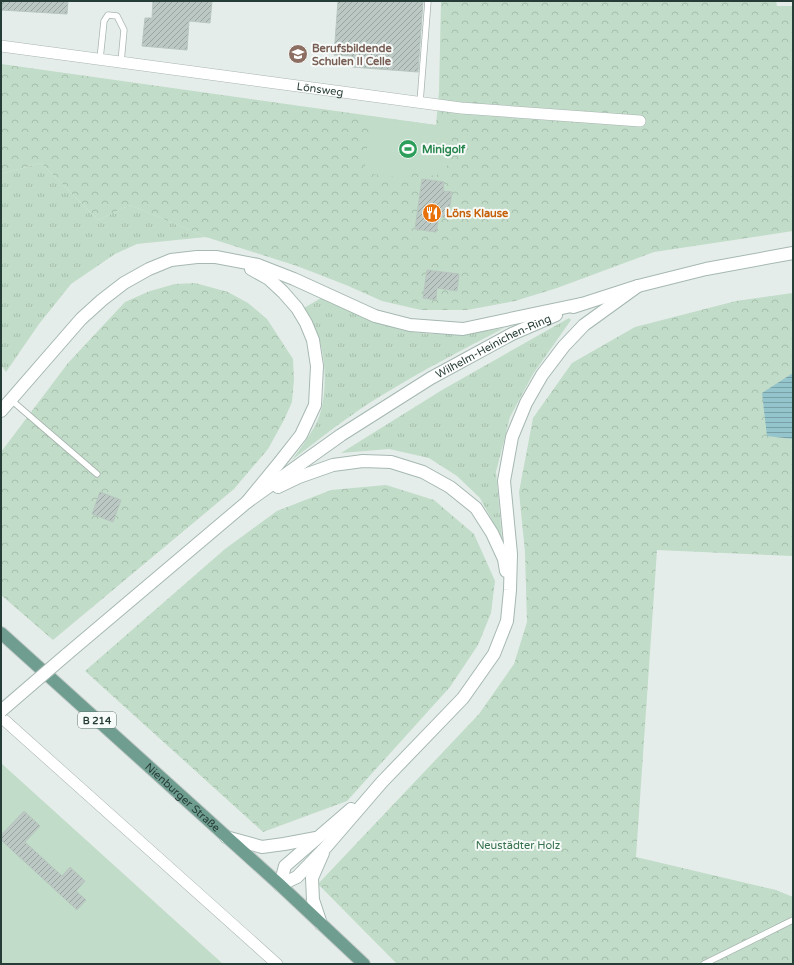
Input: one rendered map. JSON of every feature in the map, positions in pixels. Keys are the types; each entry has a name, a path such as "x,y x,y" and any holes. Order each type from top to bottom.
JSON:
{"main road":[{"name":"Wilhelm-Heinichen-Ring","path":"247,502 342,435 431,378 512,334 581,304 638,286 706,268 793,253"},
{"path":"1,410 81,319 102,300 124,283 149,269 171,260 197,257 216,257 258,265 294,279 375,316 410,325 463,329 581,304"},
{"path":"1,712 247,502 301,435 315,405 317,366 313,340 306,323 297,308 269,279 252,270 216,257"},
{"path":"280,885 297,877 326,847 382,782 463,698 494,654 507,621 510,590 511,554 504,481 512,437 526,403 542,375 564,346 584,325 638,286"},
{"path":"247,502 299,477 333,465 363,461 391,462 423,472 450,487 476,508 492,533 504,559 510,590"},
{"name":"Nienburger Straße","path":"1,633 280,885 364,964"},
{"path":"280,885 285,866 382,782"},
{"path":"226,837 262,847 316,838"},
{"path":"321,924 312,900 312,878 326,847"}],"street":[{"name":"Lönsweg","path":"1,46 461,108 640,121"},
{"path":"1,717 277,964"}],"lane":[{"path":"420,102 428,1"},
{"path":"100,59 104,21 108,15 117,16 124,30 121,62"},
{"path":"10,399 97,474"},
{"path":"704,964 793,920"}],"green space":[{"path":"441,1 776,1 777,6 793,6 793,231 654,252 557,288 515,301 467,310 421,310 382,301 297,266 206,237 130,205 98,220 41,163 1,174 1,64 436,125 439,91"},
{"name":"Minigolf","path":"371,117 452,127 446,174 437,172 437,176 405,172 404,178 364,173"},
{"path":"41,163 98,220 130,205 206,237 137,244 115,254 71,284 39,324 6,372 1,365 1,174"},
{"path":"195,283 228,292 248,303 267,319 293,359 294,379 292,402 268,449 234,489 53,640 1,595 1,452 68,363 125,302 150,291 175,284"},
{"name":"Neustädter Holz","path":"793,293 793,373 767,435 793,439 793,556 657,550 636,857 776,890 793,897 793,964 397,964 318,884 479,714 514,664 527,622 525,552 519,492 533,418 572,363 635,327 736,301"},
{"path":"321,298 368,319 411,332 451,334 504,328 429,368 372,401 292,460 315,426 320,416 323,404 325,377 322,350 315,327 304,308"},
{"path":"569,318 571,320 533,374 510,417 496,472 502,539 480,498 457,476 429,458 389,449 341,453 442,390"},
{"path":"386,485 434,500 474,534 495,581 491,613 478,645 450,687 347,801 263,832 85,671 225,549 277,511 331,490"},
{"path":"1,763 223,964 1,964"}],"water":[{"path":"793,373 793,439 767,436 762,393"}],"building":[{"path":"1,1 68,1 67,14 1,10"},
{"path":"153,1 212,1 210,23 189,21 187,50 142,46 145,18 152,18"},
{"path":"338,1 423,1 418,72 352,67 352,56 334,55"},
{"path":"422,179 444,182 443,191 452,192 448,218 439,216 436,232 415,229"},
{"path":"427,270 459,274 457,291 437,288 436,300 423,298"},
{"path":"100,492 121,500 113,522 92,514"},
{"path":"24,811 40,826 25,842 62,876 70,867 85,881 76,891 86,900 77,910 1,840 1,835"}],"place":[{"name":"Berufsbildende Schulen II Celle","path":"298,54"},
{"name":"Minigolf","path":"408,149"},
{"name":"Löns Klause","path":"432,213"}]}
